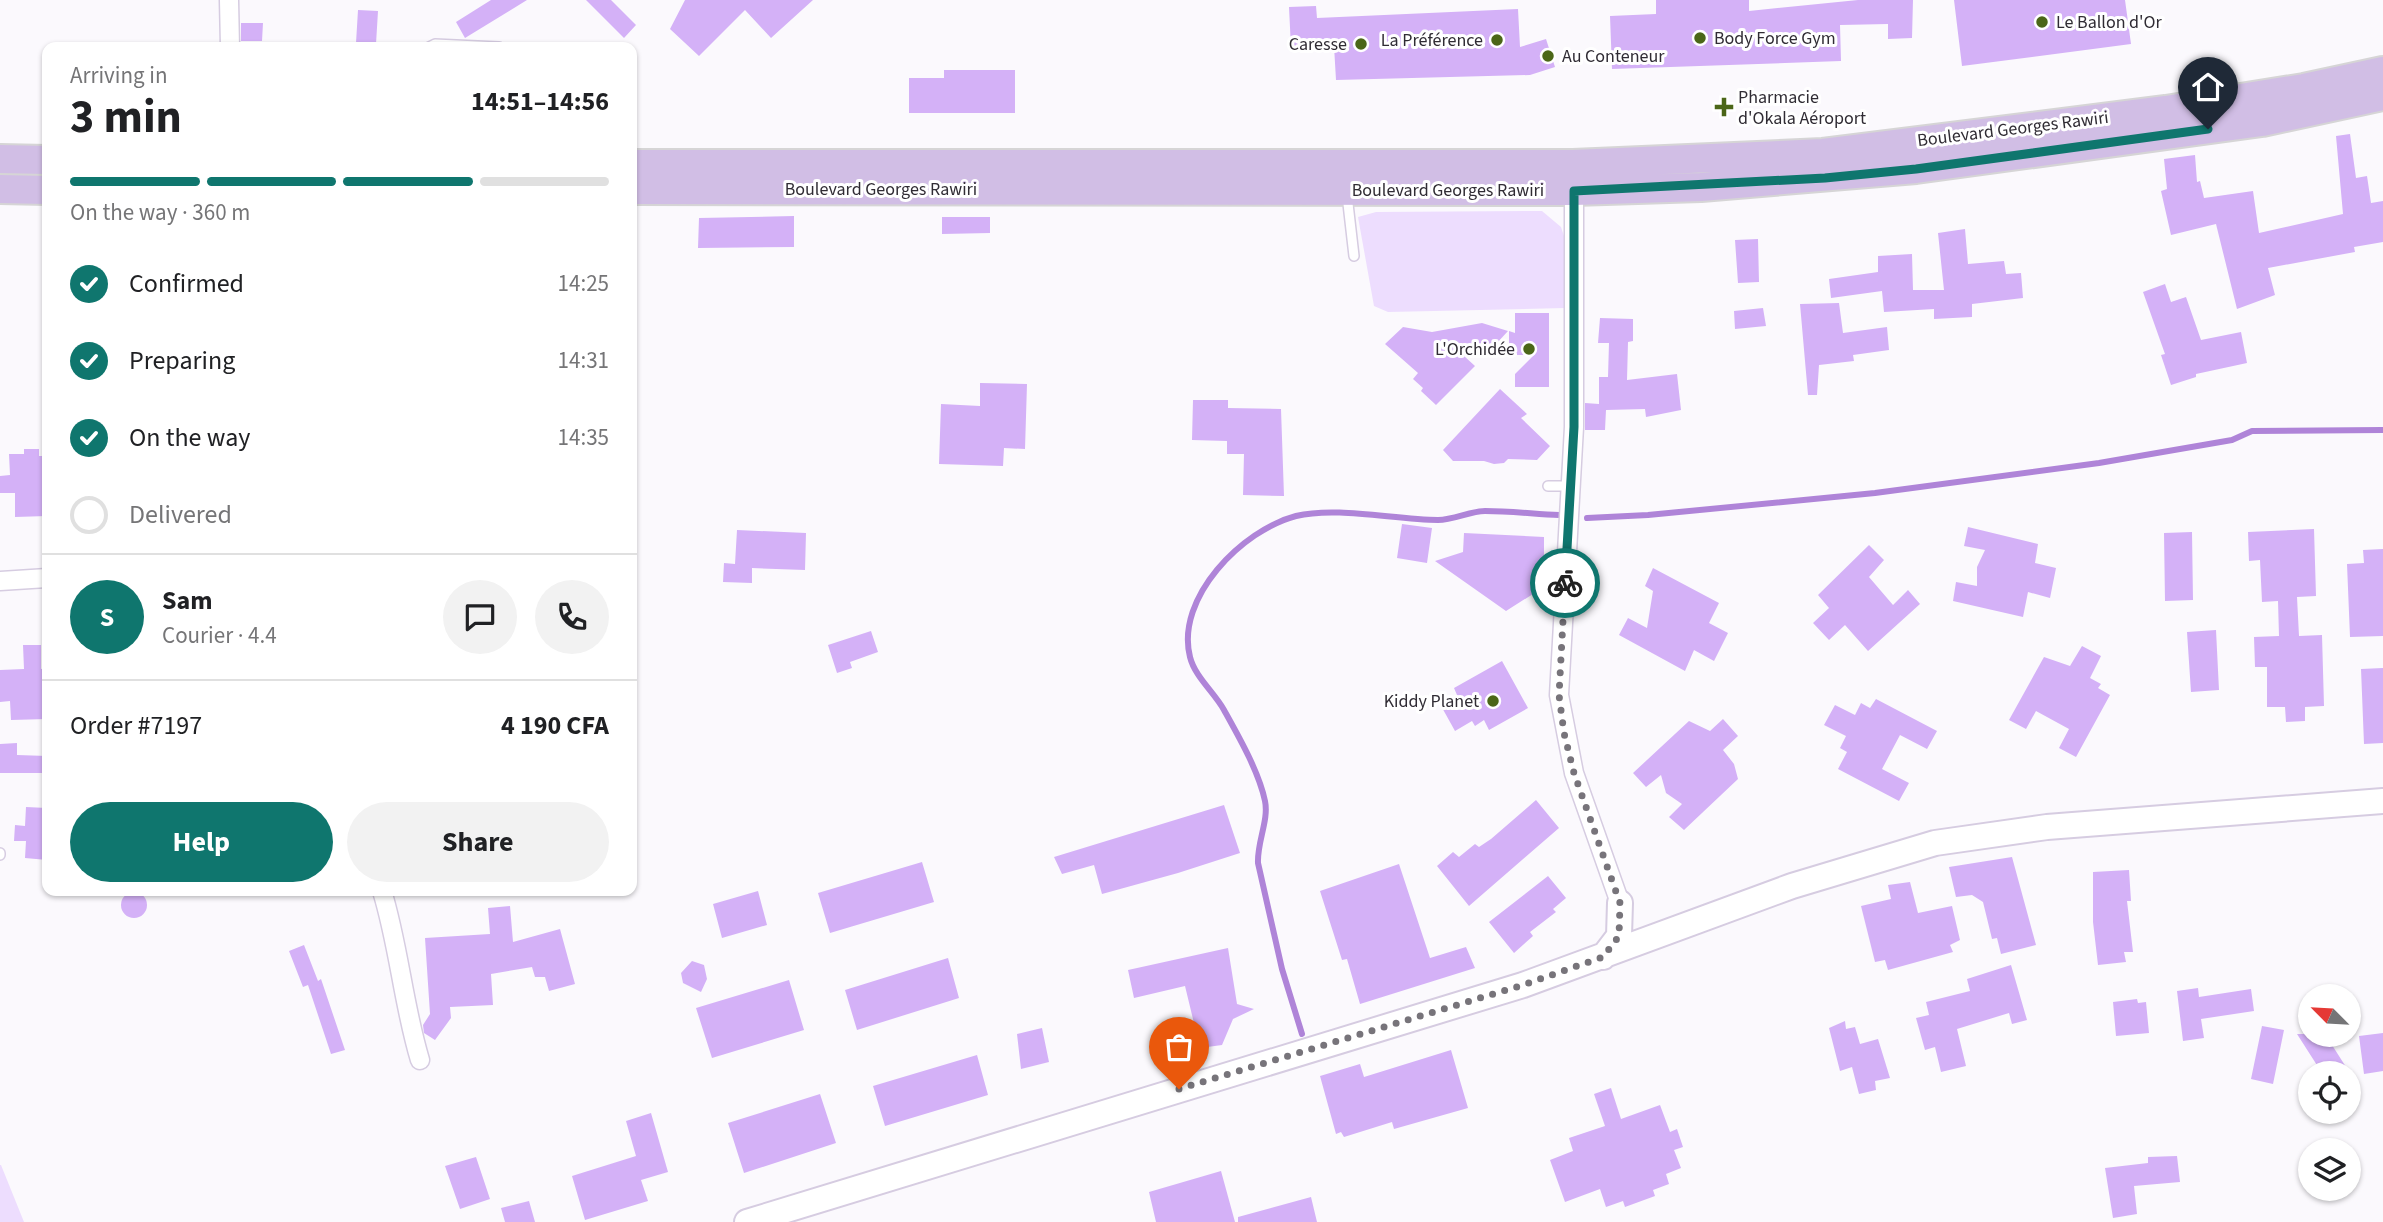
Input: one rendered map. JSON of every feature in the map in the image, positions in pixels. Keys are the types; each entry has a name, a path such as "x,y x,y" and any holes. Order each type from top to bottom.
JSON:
{"main road":[{"name":"Boulevard Georges Rawiri","path":"637,164 1573,164 1811,154 2166,110 2304,88 2383,71"},
{"name":"Boulevard Georges Rawiri","path":"637,190 1574,191 1701,187 1916,169 2262,122 2383,96"},
{"path":"0,159 42,160"},
{"path":"0,189 42,190"},
{"path":"747,1222 1510,989 1844,870 1935,844 1991,833 2383,801"},
{"path":"1620,903 1638,927 1661,935"},
{"path":"1603,957 1619,936 1620,903"}],"street":[{"path":"229,0 230,42"},
{"path":"1574,191 1574,427 1559,695 1574,773 1620,903"},
{"path":"0,581 42,578"},
{"path":"385,896 394,927 405,995 420,1060"}],"lane":[{"path":"1347,190 1354,256"},
{"path":"1548,486 1571,486"}],"shaded area":[{"path":"1542,211 1561,227 1565,239 1565,308 1388,312 1374,306 1358,217 1376,212"},
{"path":"1,1165 24,1222 0,1222"}],"building":[{"path":"491,0 527,0 465,38 456,22"},
{"path":"586,0 611,0 636,25 624,38"},
{"path":"685,0 813,0 771,38 745,10 699,56 670,29"},
{"path":"1656,0 1749,0 1749,11 1858,0 1913,0 1912,38 1888,39 1888,24 1840,25 1841,61 1612,69 1610,16 1656,14"},
{"name":"Le Ballon d'Or","path":"1954,0 2125,0 2131,44 1962,66"},
{"path":"1316,6 1317,18 1518,9 1520,47 1546,39 1555,67 1530,75 1336,80 1334,46 1291,48 1289,7"},
{"path":"358,10 378,11 376,42 356,42"},
{"path":"241,23 263,23 262,41 241,41"},
{"path":"944,70 1015,70 1015,113 909,113 909,78 944,78"},
{"path":"2350,134 2356,178 2367,176 2371,203 2383,201 2383,242 2354,247 2355,252 2268,268 2275,295 2237,309 2216,224 2171,235 2161,191 2167,189 2164,159 2195,155 2197,182 2200,181 2204,198 2253,191 2259,233 2343,214 2336,136"},
{"path":"794,216 794,247 698,248 699,218"},
{"path":"942,217 990,217 990,233 942,234"},
{"path":"1965,229 1968,264 2004,261 2006,274 2021,273 2023,298 1972,304 1972,317 1934,319 1934,309 1884,312 1882,291 1831,298 1829,279 1878,272 1878,256 1912,254 1913,290 1944,290 1938,233"},
{"path":"1758,239 1759,282 1738,283 1735,240"},
{"path":"2165,284 2171,302 2186,297 2201,340 2241,332 2247,363 2196,374 2196,377 2171,385 2161,355 2165,354 2143,292"},
{"path":"1839,303 1843,333 1887,327 1889,350 1853,355 1854,361 1819,365 1817,395 1808,395 1800,304"},
{"path":"1763,308 1766,326 1735,329 1734,311"},
{"name":"L'Orchidée","path":"1515,313 1549,313 1549,387 1515,387 1515,374 1534,355 1509,355 1509,331 1515,333"},
{"path":"1600,318 1633,319 1633,341 1628,342 1627,380 1677,374 1681,410 1646,417 1645,409 1606,410 1605,430 1585,430 1585,403 1599,404 1599,377 1608,377 1609,343 1598,343"},
{"path":"1482,323 1508,331 1485,356 1464,356 1475,366 1436,405 1413,379 1418,373 1385,344 1403,327 1432,332"},
{"path":"980,383 1027,384 1025,449 1004,448 1003,466 939,464 941,404 980,406"},
{"path":"1500,389 1527,414 1521,418 1550,446 1537,460 1508,459 1504,463 1494,464 1484,461 1453,461 1443,450"},
{"path":"1193,400 1228,400 1228,408 1281,409 1284,496 1243,495 1244,454 1227,454 1227,441 1192,440"},
{"path":"24,449 39,449 39,456 42,456 42,516 15,517 15,493 0,493 0,476 10,475 9,454 24,454"},
{"path":"1402,524 1432,528 1427,563 1397,558"},
{"path":"1968,527 2038,544 2035,563 2056,568 2050,598 2028,592 2023,617 1953,601 1956,582 1977,586 1977,567 1985,550 1964,546"},
{"path":"2314,529 2316,596 2297,597 2299,636 2322,635 2324,706 2305,707 2305,721 2286,722 2285,707 2267,707 2267,667 2255,667 2254,637 2279,636 2278,601 2262,602 2260,560 2249,561 2248,532"},
{"path":"737,530 806,533 805,570 752,568 752,583 723,582 724,563 735,564"},
{"path":"2192,532 2193,600 2165,601 2164,533"},
{"path":"1464,533 1544,537 1544,587 1506,611 1435,561 1463,552"},
{"path":"1869,545 1884,560 1869,577 1893,605 1908,590 1920,604 1868,651 1845,625 1829,640 1813,623 1829,608 1818,595"},
{"path":"2383,549 2383,636 2350,637 2347,564 2364,563 2363,550"},
{"path":"1653,568 1719,603 1709,623 1728,633 1714,661 1694,650 1685,671 1619,635 1628,618 1647,628 1653,591 1645,586"},
{"path":"2216,630 2219,690 2191,692 2187,632"},
{"path":"871,631 878,652 850,662 852,668 837,673 828,645"},
{"path":"23,645 41,645 42,719 11,720 10,701 0,702 0,670 24,669"},
{"path":"2082,646 2101,656 2090,678 2101,684 2098,688 2110,695 2076,757 2059,748 2069,729 2036,711 2026,729 2009,720 2044,657 2070,666"},
{"name":"Kiddy Planet","path":"1502,661 1528,708 1489,730 1484,720 1475,726 1472,721 1455,731 1440,704 1457,695 1454,688"},
{"path":"2383,668 2383,743 2364,744 2361,669"},
{"path":"1876,699 1937,731 1927,749 1900,735 1882,769 1909,783 1899,801 1838,769 1847,752 1840,748 1846,736 1824,725 1835,705 1855,715 1861,703 1870,708"},
{"path":"1723,719 1738,736 1723,750 1734,764 1738,779 1684,830 1669,817 1682,804 1666,793 1661,775 1646,787 1633,773 1689,721 1710,731"},
{"path":"17,743 17,755 42,756 42,773 0,773 0,744"},
{"path":"1536,800 1559,828 1469,906 1437,866 1453,852 1459,857 1475,844 1479,847 1491,839"},
{"path":"1224,805 1240,853 1178,873 1102,894 1094,865 1062,874 1054,857"},
{"path":"26,807 42,808 42,860 25,858 26,841 14,841 15,825 25,826"},
{"path":"2012,857 2036,945 2001,954 1997,938 1992,939 1983,902 1972,895 1956,897 1949,867"},
{"path":"922,862 934,902 830,933 818,893"},
{"path":"1399,864 1430,958 1466,947 1475,968 1360,1004 1347,959 1342,960 1320,891"},
{"path":"2129,870 2131,901 2127,901 2133,952 2124,952 2126,962 2098,965 2093,922 2093,872"},
{"path":"1548,876 1566,898 1553,909 1556,912 1530,932 1533,936 1514,953 1489,922"},
{"path":"1910,882 1918,913 1952,906 1960,940 1950,945 1953,952 1888,970 1885,960 1875,962 1861,906 1891,899 1888,885"},
{"path":"758,891 767,925 722,938 713,904"},
{"path":"125,896 143,896 146,910 139,917 129,917 122,910"},
{"path":"510,906 513,942 560,929 575,984 549,991 545,977 535,977 532,967 491,974 493,1005 450,1007 451,1018 435,1040 424,1033 423,1025 430,1014 425,938 490,934 488,908"},
{"path":"304,945 318,981 321,979 345,1050 331,1054 308,985 303,987 289,951"},
{"path":"1228,948 1237,1004 1254,1009 1233,1019 1222,1045 1200,1048 1185,986 1134,998 1128,970"},
{"path":"948,958 959,998 857,1030 845,990"},
{"path":"692,961 704,965 707,979 701,992 683,983 681,973"},
{"path":"2011,965 2027,1020 2012,1024 2009,1013 1957,1029 1966,1066 1941,1072 1935,1047 1925,1050 1916,1018 1929,1015 1926,1002 1970,991 1967,979"},
{"path":"789,980 804,1030 712,1058 696,1008"},
{"path":"2198,988 2199,997 2251,989 2254,1011 2201,1019 2204,1038 2183,1041 2177,991"},
{"path":"2137,999 2138,1003 2146,1002 2149,1033 2116,1036 2113,1002"},
{"path":"1845,1021 1846,1029 1855,1027 1860,1044 1878,1039 1890,1078 1875,1081 1876,1090 1859,1094 1852,1067 1840,1071 1829,1028"},
{"path":"2262,1026 2284,1030 2273,1084 2251,1079"},
{"path":"1042,1028 1049,1062 1021,1069 1017,1034"},
{"path":"2383,1033 2383,1071 2364,1074 2361,1036"},
{"path":"2305,1047 2333,1047 2342,1061 2314,1061"},
{"path":"1451,1050 1468,1108 1394,1129 1392,1122 1344,1137 1341,1132 1336,1134 1320,1076 1360,1064 1364,1077"},
{"path":"977,1055 988,1095 885,1126 873,1086"},
{"path":"1611,1088 1621,1119 1660,1105 1670,1132 1677,1129 1683,1147 1674,1150 1681,1168 1666,1174 1669,1184 1653,1190 1655,1196 1625,1207 1623,1201 1606,1207 1600,1189 1565,1202 1550,1160 1573,1151 1569,1138 1605,1126 1594,1094"},
{"path":"820,1094 836,1143 744,1173 728,1123"},
{"path":"651,1113 668,1172 641,1180 648,1201 585,1220 572,1176 636,1156 626,1121"},
{"path":"2177,1156 2180,1182 2134,1186 2137,1214 2113,1218 2105,1168 2148,1163 2148,1157"},
{"path":"476,1157 490,1199 460,1209 445,1166"},
{"path":"1221,1171 1235,1222 1156,1222 1149,1192"},
{"path":"1311,1197 1317,1222 1238,1222 1238,1217"},
{"path":"529,1201 535,1222 505,1222 501,1208"}],"waterway":[{"path":"1587,518 1648,515 1875,493 2099,463 2232,440 2252,431 2383,430"},
{"path":"1302,1034 1282,969 1258,863 1266,808 1262,790 1236,732 1220,703 1196,671 1190,657 1188,635 1193,612 1203,590 1235,551 1275,524 1296,516 1329,512 1438,520 1485,511 1559,515"}],"way so far":[{"path":"1179,1089 1523,985 1603,957 1608,951 1619,936 1620,903 1574,773 1564,733 1559,695 1565,583"}],"place":[{"name":"Le Ballon d'Or","path":"2042,22"},
{"name":"Body Force Gym","path":"1700,38"},
{"name":"La Préférence","path":"1497,40"},
{"name":"Caresse","path":"1361,44"},
{"name":"Au Conteneur","path":"1548,56"},
{"name":"Pharmacie d'Okala Aéroport","path":"1724,107"},
{"name":"L'Orchidée","path":"1529,349"},
{"name":"Kiddy Planet","path":"1493,701"}],"route":[{"path":"1565,583 1574,427 1574,191 1701,187 1825,178 1916,169 2208,129"}]}
